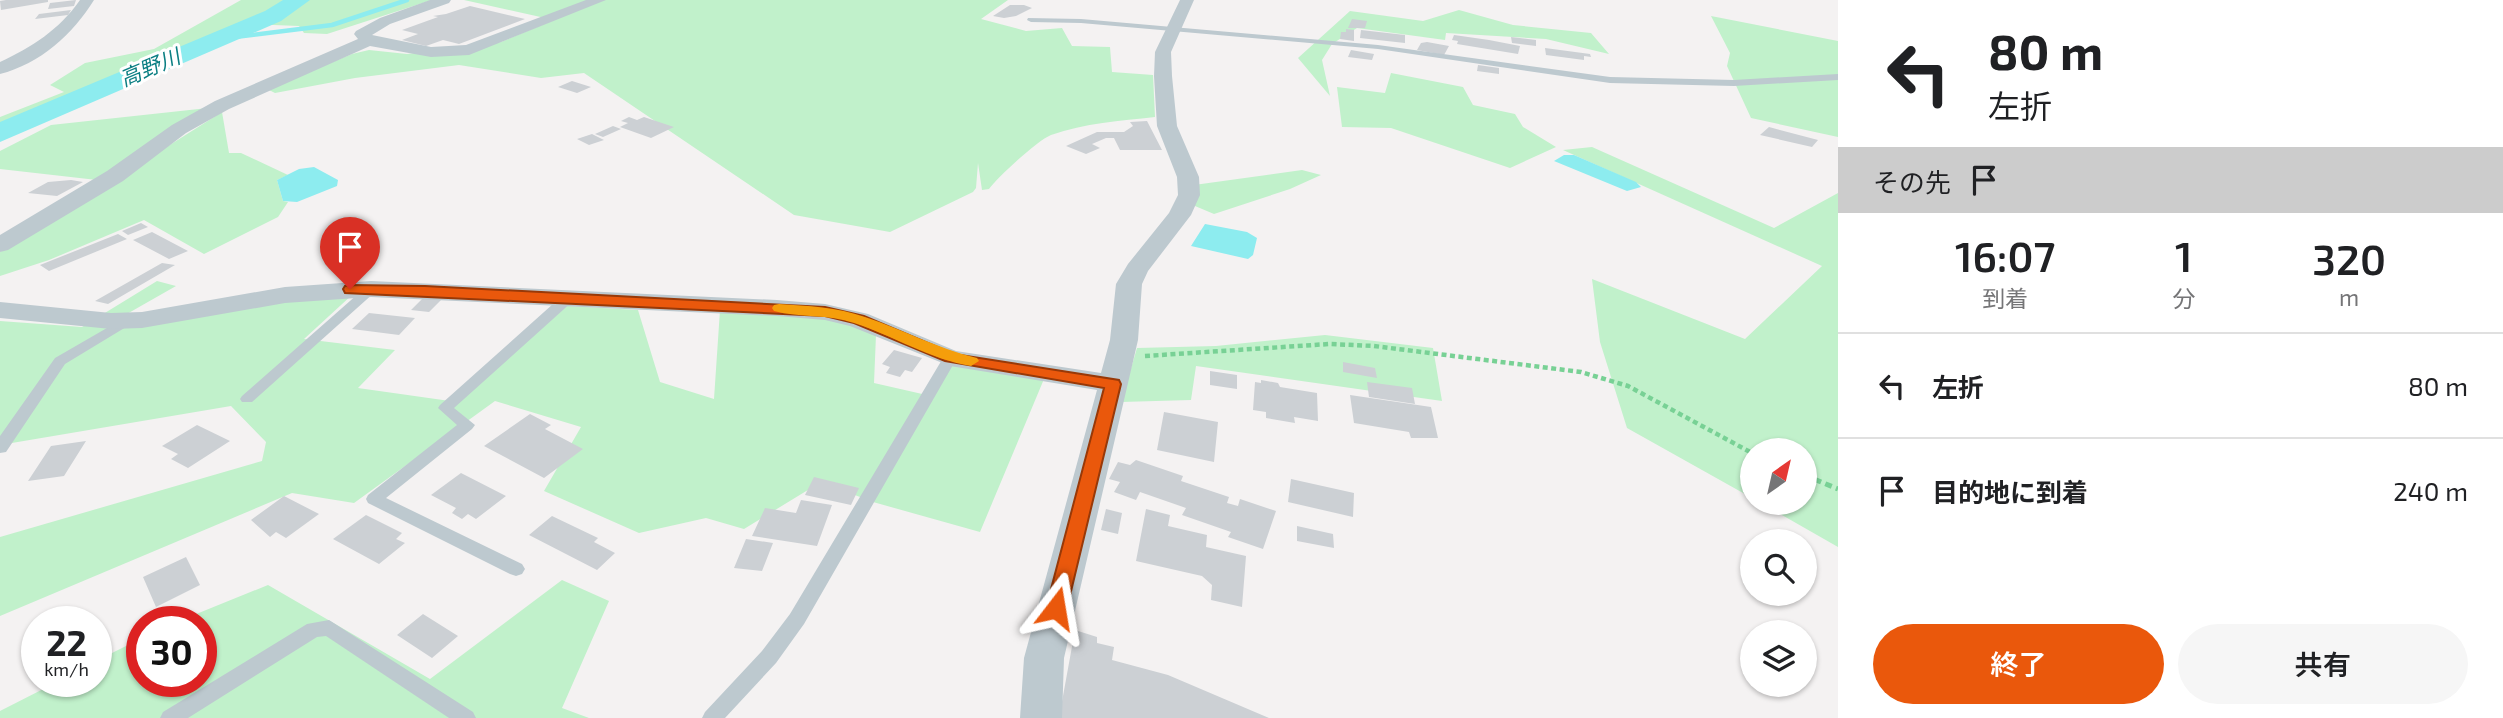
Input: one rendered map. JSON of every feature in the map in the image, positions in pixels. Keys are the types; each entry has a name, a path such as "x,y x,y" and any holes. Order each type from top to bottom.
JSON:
{"street":[{"path":"0,69 51,42 69,28 87,0"},
{"path":"368,41 362,34 372,27 444,0"},
{"path":"0,244 115,176 179,129 211,111 368,41 422,52 454,53 469,50 599,0"},
{"path":"1041,718 1044,658 1116,371 1129,284 1180,215 1189,195 1188,177 1167,126 1163,52 1186,0"},
{"path":"0,310 126,321 285,295 371,289 825,312 859,320 950,358 1116,371"}],"lane":[{"path":"1031,20 1081,21 1378,47 1610,80 1734,83 1838,77"},
{"path":"247,399 371,289"},
{"path":"516,569 374,499 467,425 444,408 568,298"},
{"path":"0,448 60,361 126,321"},
{"path":"712,718 769,657 797,619 950,358"},
{"path":"170,718 314,629 329,628 466,718"}],"path":[{"path":"1116,371 1329,344 1374,346 1571,370 1628,386 1740,447"},
{"path":"1817,480 1838,489"}],"green space":[{"path":"241,0 432,0 327,34 304,33 299,26 245,24 0,130 0,117 64,92 50,85 85,63 154,49"},
{"path":"464,0 1008,0 981,19 1026,31 1062,28 1072,46 1110,47 1112,72 1153,75 1155,117 1090,125 1051,135 1018,159 989,189 982,190 978,163 976,188 973,192 890,232 794,215 584,73 541,78 459,65 355,78 275,93 267,89 352,54 369,50 407,54 501,42 554,20"},
{"path":"1459,10 1513,25 1591,33 1609,54 1546,39 1446,33 1445,40 1357,28 1332,44 1322,60 1330,96 1298,58 1350,11 1423,21"},
{"path":"1711,16 1838,41 1838,137 1751,118 1727,66 1730,53"},
{"path":"1391,73 1463,87 1473,105 1515,114 1523,127 1556,147 1510,168 1391,128 1342,127 1337,87 1385,93"},
{"path":"208,108 97,180 0,169 0,151 51,125"},
{"path":"222,112 229,153 241,153 288,175 277,180 283,201 288,202 278,217 204,254 144,220 49,260 0,276 0,252"},
{"path":"1592,147 1774,228 1838,193 1838,547 1817,535 1817,529 1806,529 1782,515 1817,515 1817,438 1740,438 1740,491 1627,428 1600,342 1592,279 1745,339 1822,266 1563,150"},
{"path":"1302,170 1321,175 1290,189 1214,214 1195,206 1194,185"},
{"path":"157,281 176,286 104,327 286,299 353,294 304,339 395,350 358,388 457,402 567,306 638,310 660,382 714,399 720,310 823,315 876,335 874,383 931,396 949,365 1044,379 980,532 873,502 821,482 744,529 706,518 639,533 544,491 581,427 495,401 354,503 292,493 0,616 0,537 262,461 266,442 231,406 0,445 0,321 82,327"},
{"path":"1325,335 1433,348 1442,401 1196,366 1191,400 1121,402 1137,348 1216,346"},
{"path":"562,580 609,601 562,708 589,718 0,718 0,711 28,697 112,697 112,653 126,646 126,697 217,697 216,606 268,585 430,679"}],"water":[{"path":"1564,155 1574,155 1636,182 1641,187 1627,191 1554,161"},
{"path":"314,167 338,180 337,186 297,202 283,201 277,180 299,169"},
{"path":"1205,224 1247,232 1257,238 1253,255 1248,259 1191,246"}],"building":[{"path":"76,0 74,6 48,9 50,3"},
{"path":"0,1 48,2 1,10"},
{"path":"1010,5 1032,8 1016,16 993,16"},
{"path":"470,6 525,19 459,44 443,40 426,46 402,40 418,34 402,30 438,17 433,16"},
{"path":"71,10 68,15 35,19 39,14"},
{"path":"1352,19 1367,21 1365,28 1348,28"},
{"path":"1346,29 1354,30 1354,41 1340,39 1341,32 1346,32"},
{"path":"1361,30 1405,35 1405,43 1360,38"},
{"path":"1454,35 1520,46 1518,54 1457,44 1458,41 1452,40"},
{"path":"1511,37 1536,40 1536,46 1512,43"},
{"path":"1421,43 1449,46 1444,55 1417,50"},
{"path":"1545,48 1590,54 1591,57 1584,56 1584,60 1546,55"},
{"path":"1351,50 1374,54 1372,60 1348,57"},
{"path":"1478,65 1499,68 1499,74 1477,71"},
{"path":"572,81 591,87 577,93 558,87"},
{"path":"629,117 637,120 644,117 674,127 651,138 620,127 628,123 621,121"},
{"path":"1147,121 1162,150 1120,150 1114,138 1106,138 1092,144 1100,148 1086,154 1066,146 1097,132 1124,132 1133,126 1130,122"},
{"path":"613,126 621,129 603,137 595,134"},
{"path":"1769,127 1818,140 1812,147 1760,135"},
{"path":"592,134 604,140 589,145 577,139"},
{"path":"48,182 83,182 57,196 28,193"},
{"path":"141,223 148,227 128,235 122,231"},
{"path":"152,232 188,251 169,259 133,240"},
{"path":"118,234 127,239 49,271 40,265"},
{"path":"162,263 175,265 108,304 95,301"},
{"path":"424,297 442,299 429,312 411,310"},
{"path":"369,313 415,318 399,335 352,329"},
{"path":"894,350 922,358 912,372 905,370 900,377 886,373 890,367 882,364"},
{"path":"1343,362 1375,368 1377,378 1343,372"},
{"path":"1210,371 1237,375 1237,389 1210,385"},
{"path":"1261,380 1278,383 1280,387 1317,393 1318,421 1294,417 1295,423 1266,418 1266,412 1253,410 1255,382 1261,383"},
{"path":"1367,382 1412,388 1415,404 1369,397"},
{"path":"1350,395 1431,407 1438,438 1411,438 1409,432 1354,423"},
{"path":"1164,412 1218,422 1214,462 1157,450"},
{"path":"530,414 551,425 545,429 583,449 544,478 484,446"},
{"path":"197,425 230,441 188,468 171,459 178,454 162,446"},
{"path":"86,441 64,476 28,481 51,446"},
{"path":"1136,460 1183,476 1181,481 1229,497 1227,503 1238,506 1240,499 1276,511 1263,549 1228,537 1231,532 1182,515 1186,508 1140,492 1136,500 1114,492 1120,482 1109,479 1118,462 1130,465"},
{"path":"461,473 506,496 476,519 468,514 462,519 452,513 456,508 431,495"},
{"path":"814,477 859,488 851,505 805,495"},
{"path":"1291,479 1354,493 1353,517 1288,502"},
{"path":"284,496 319,514 286,538 276,532 270,537 251,520"},
{"path":"801,500 832,505 817,546 752,536 765,508 796,513"},
{"path":"1106,509 1122,513 1118,534 1101,530"},
{"path":"1146,509 1170,515 1168,526 1207,535 1206,547 1246,556 1242,607 1211,600 1212,585 1202,576 1136,561"},
{"path":"366,515 402,533 396,539 405,543 379,564 333,539"},
{"path":"552,516 598,538 594,542 615,553 597,570 529,535"},
{"path":"1297,526 1333,534 1334,548 1297,541"},
{"path":"746,539 773,543 762,571 734,568"},
{"path":"186,557 200,585 156,606 143,577"},
{"path":"423,614 458,636 432,658 397,635"},
{"path":"1075,630 1097,637 1097,643 1114,647 1112,660 1168,675 1269,718 1059,718"}],"waterway":[{"name":"高野川","path":"0,133 273,16 299,0"},
{"path":"219,39 332,25 407,0"}],"slow traffic":[{"path":"779,308 825,312 859,320 950,358 971,361"}],"route":[{"path":"350,289 425,290 825,312 859,320 950,358 1113,384 1056,608"}]}
